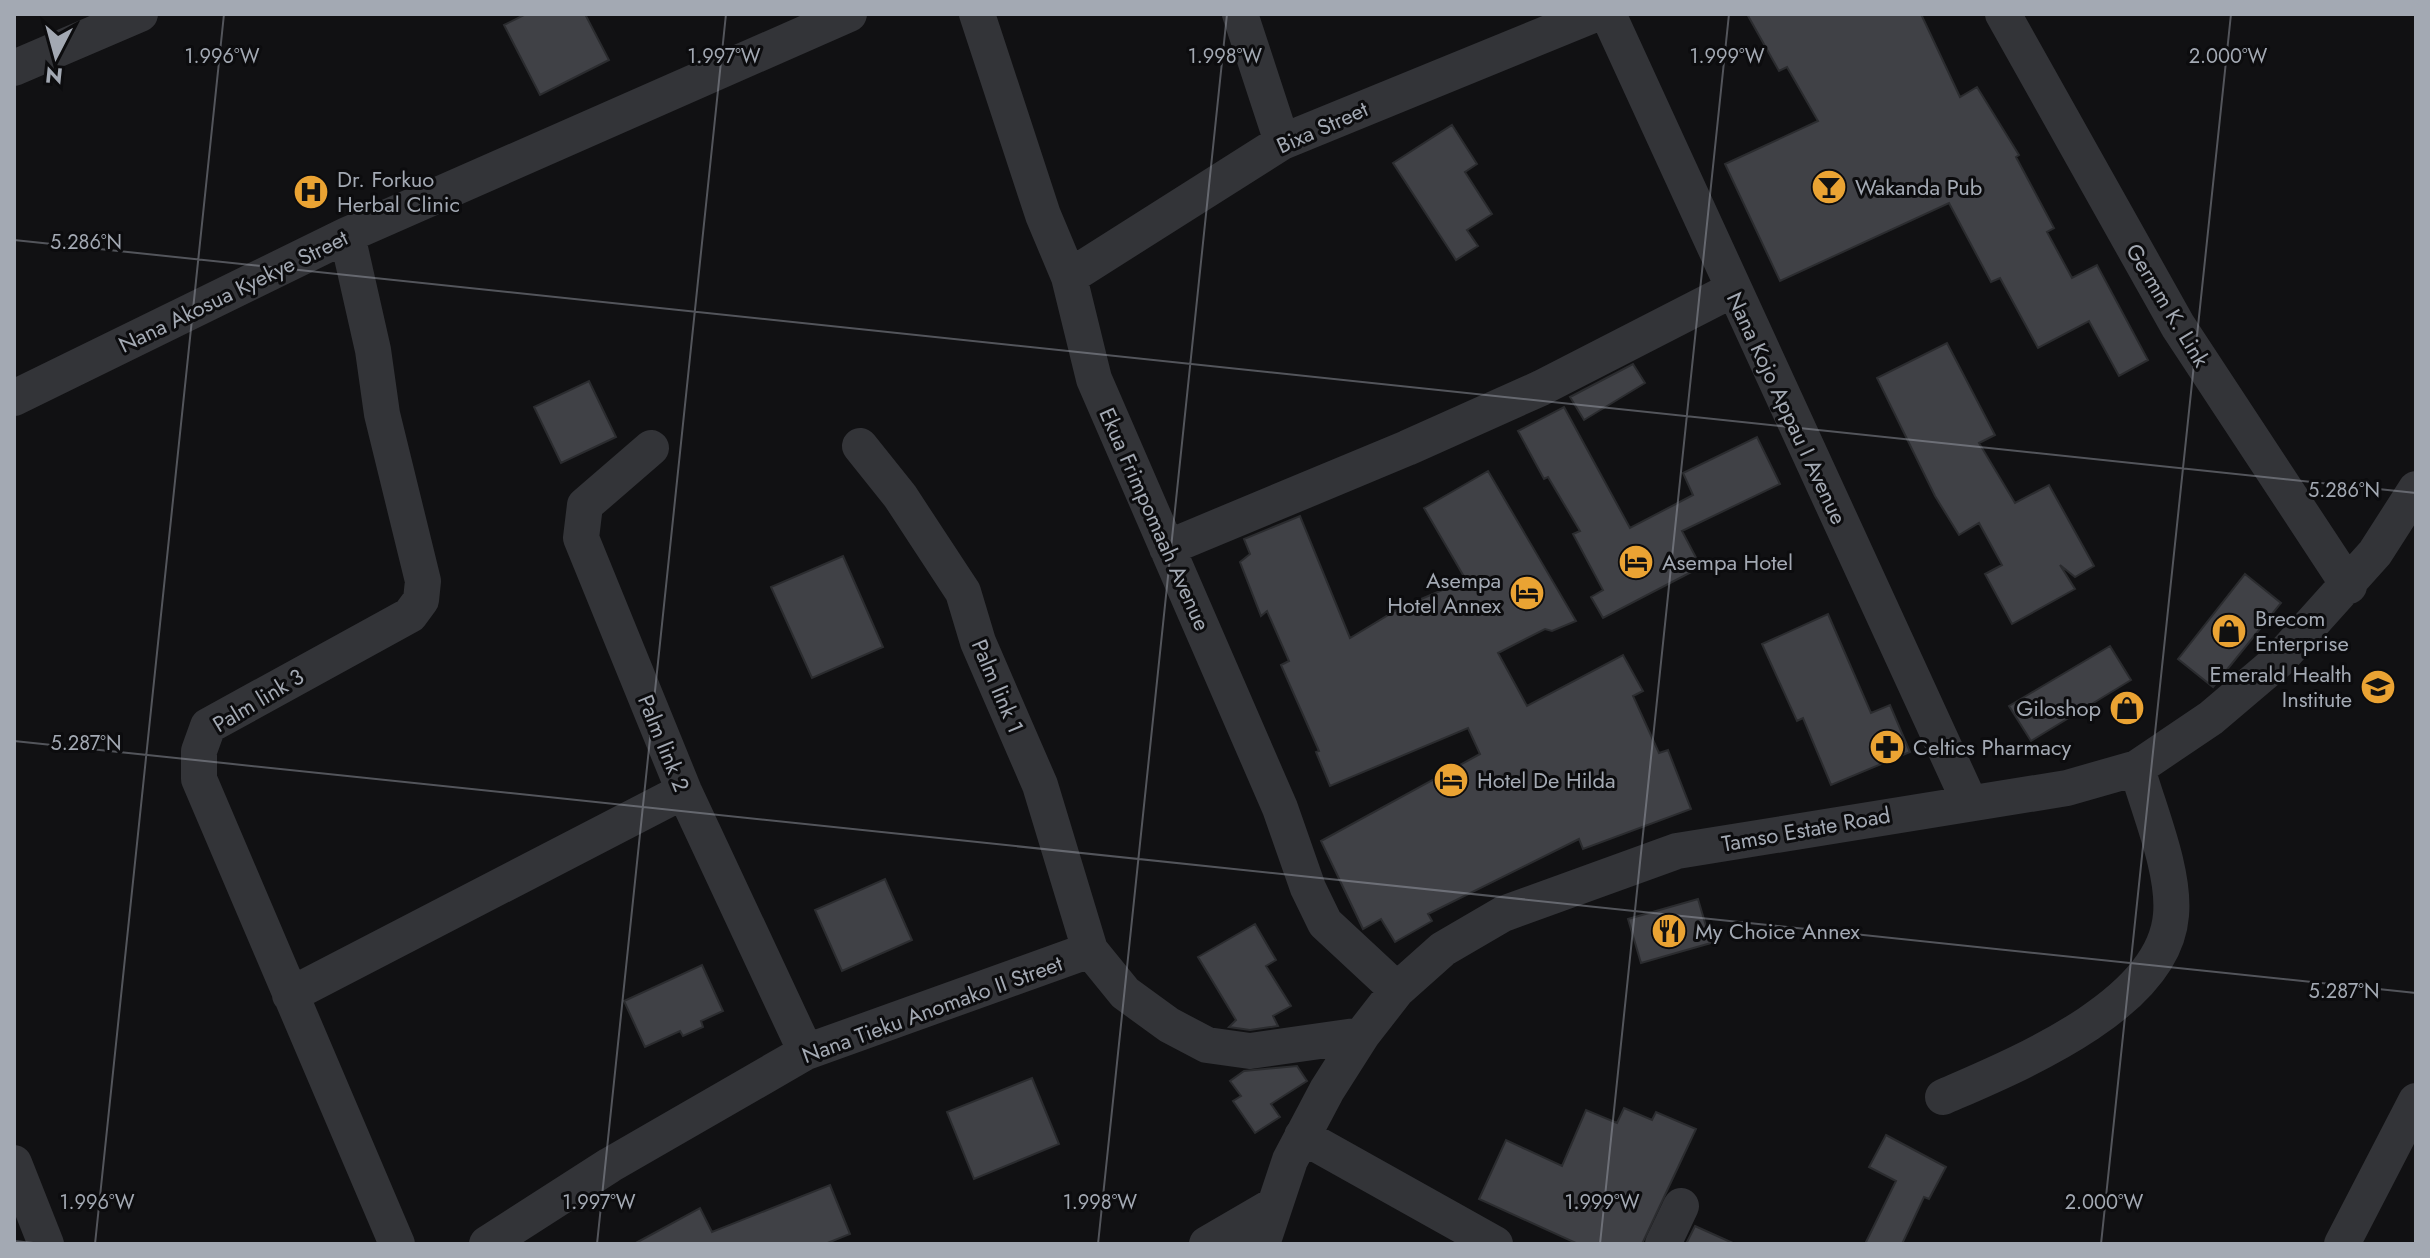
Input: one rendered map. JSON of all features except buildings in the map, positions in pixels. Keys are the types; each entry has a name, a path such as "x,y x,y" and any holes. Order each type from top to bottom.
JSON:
{"street":[{"path":"14,68 140,14"},
{"name":"Nana Akosua Kyekye Street","path":"14,398 347,235 849,14"},
{"name":"Ekua Frimpomaah Avenue","path":"977,14 1043,215 1069,277 1094,379 1280,808 1325,923 1397,990"},
{"path":"1240,14 1282,142"},
{"name":"Bixa Street","path":"1069,277 1282,142 1595,14"},
{"name":"Nana Kojo Appau I Avenue","path":"1608,14 1969,801"},
{"name":"Germm K. Link","path":"2003,14 2178,326 2349,586"},
{"name":"Palm link 3","path":"347,235 373,350 382,414 423,581 421,600 410,615 208,726 199,751 199,779 397,1244"},
{"path":"1167,548 1528,394 1732,290"},
{"name":"Palm link 1","path":"860,446 900,496 963,592 978,642 1040,785 1090,950"},
{"name":"Palm link 2","path":"651,448 585,505 581,538 684,791 806,1052"},
{"name":"Tamso Estate Road","path":"1262,1244 1302,1136 1362,1035 1397,990 1443,949 1503,914 1677,851 1969,801 2067,788 2137,768 2248,690 2349,586 2375,553 2416,489"},
{"path":"1943,1097 2039,1055 2082,1028 2110,1009 2157,957 2167,940 2171,889 2137,768"},
{"path":"290,995 684,791"},
{"path":"1090,950 1125,993 1169,1025 1207,1045 1250,1051 1362,1035"},
{"name":"Nana Tieku Anomako II Street","path":"487,1244 610,1165 806,1052 1090,950"},
{"path":"2342,1244 2416,1101"},
{"path":"1302,1136 1495,1244"},
{"path":"14,1163 46,1244"},
{"path":"1207,1244 1274,1205"},
{"path":"1663,1244 1681,1206"}],"place":[{"name":"Wakanda Pub","path":"1829,187"},
{"name":"Dr. Forkuo Herbal Clinic","path":"311,192"},
{"name":"Asempa Hotel","path":"1636,562"},
{"name":"Asempa Hotel Annex","path":"1527,593"},
{"name":"Brecom Enterprise","path":"2229,631"},
{"name":"Emerald Health Institute","path":"2378,687"},
{"name":"Giloshop","path":"2127,708"},
{"name":"Celtics Pharmacy","path":"1887,747"},
{"name":"Hotel De Hilda","path":"1451,780"},
{"name":"My Choice Annex","path":"1669,931"}]}
